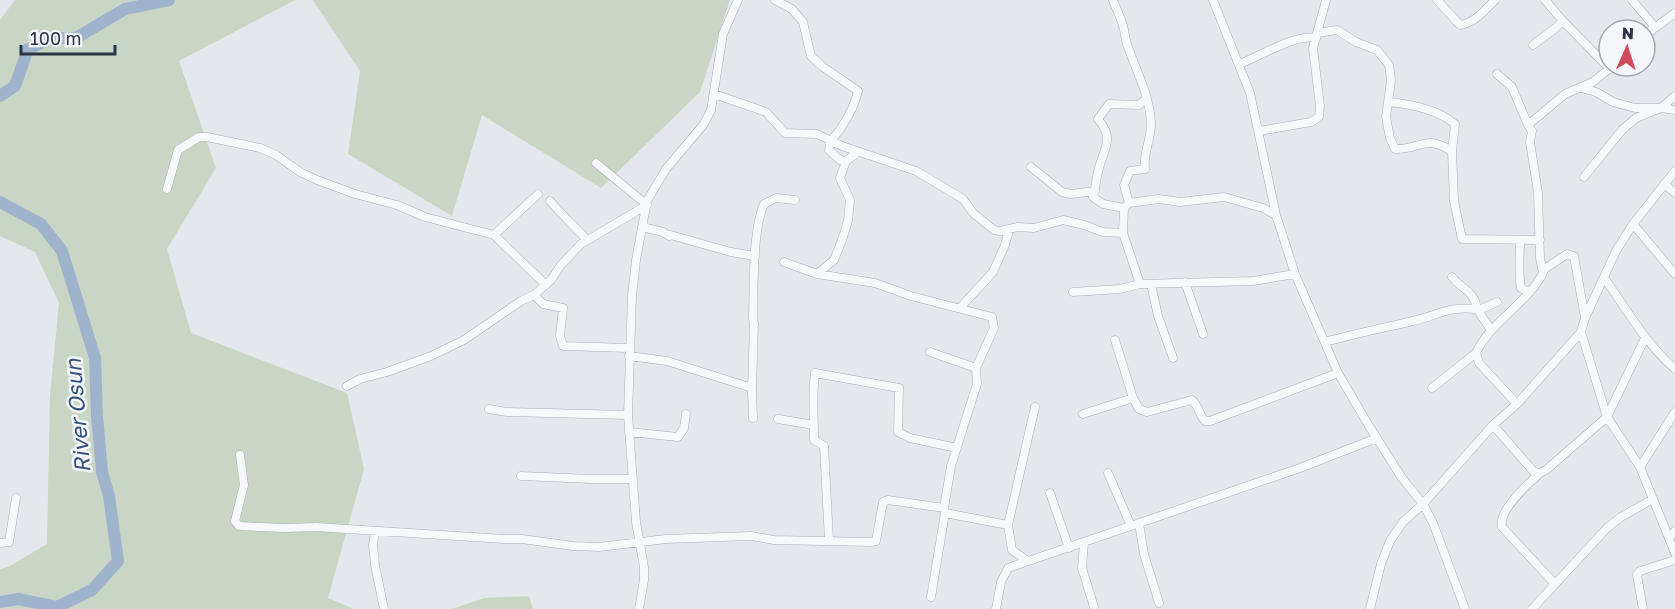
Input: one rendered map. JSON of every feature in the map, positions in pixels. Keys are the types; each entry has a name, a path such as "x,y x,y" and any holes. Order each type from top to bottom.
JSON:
{"street":[{"path":"639,609 644,580 636,522 628,415 632,296 642,227 647,201 666,170 704,124 711,110 723,34 738,0"},
{"path":"775,0 792,9 803,22 811,56 858,91 855,105 830,141 829,150 840,160 846,161"},
{"path":"1113,0 1143,83 1150,122 1150,141 1143,156 1144,169 1130,171 1124,185 1127,206 1123,233 1140,284"},
{"path":"1213,0 1250,93 1275,215 1295,274 1338,373 1402,478 1423,504 1433,523 1466,609"},
{"path":"1259,131 1311,122 1319,117 1320,106 1313,48 1326,0"},
{"path":"1437,0 1452,18 1463,26 1473,21 1496,0"},
{"path":"1545,0 1597,54"},
{"path":"1632,0 1647,18"},
{"path":"1657,26 1675,13"},
{"path":"1533,45 1557,27 1562,20"},
{"path":"1240,64 1292,42 1337,30 1356,42 1377,50 1389,65 1391,81 1386,117 1390,138 1395,149 1417,146 1424,142 1438,142 1452,151"},
{"path":"1432,388 1476,353 1491,330 1542,276 1538,193 1530,142 1532,131 1512,87 1497,74"},
{"path":"1528,125 1565,94 1598,78"},
{"path":"1593,82 1596,92"},
{"path":"1581,88 1596,92 1613,102 1635,108 1675,110"},
{"path":"714,94 766,112 785,132 817,134 858,152 916,171 963,199 973,213 989,227 1000,231 1018,227 1034,228 1063,220 1103,232 1123,233"},
{"path":"1584,177 1622,130 1636,118 1661,108 1675,96"},
{"path":"1146,99 1139,105 1109,104 1098,119 1104,126 1108,144 1099,168 1094,196 1103,204 1127,206 1159,200 1180,202 1235,198 1275,215"},
{"path":"1388,102 1427,109 1455,124 1452,151 1454,201 1462,239 1540,240"},
{"path":"167,189 178,150 199,137 260,148 317,180 355,194 397,205 425,217 494,235 546,285"},
{"path":"817,274 834,260 848,221 850,200 840,178 846,161 858,152"},
{"path":"596,163 647,206"},
{"path":"1031,167 1062,192 1071,194 1095,191"},
{"path":"1370,609 1381,564 1390,541 1403,522 1423,504 1493,425 1516,404 1581,332 1585,318 1616,251 1632,224 1675,171"},
{"path":"1664,184 1675,193"},
{"path":"494,235 538,194"},
{"path":"753,418 755,256 760,212 764,204 776,198 795,201"},
{"path":"550,201 587,240"},
{"path":"347,386 360,379 431,356 464,340 521,301 534,296 580,244 647,206"},
{"path":"1632,224 1675,274"},
{"path":"642,227 669,237 755,256"},
{"path":"960,308 993,272 1009,230"},
{"path":"1520,240 1519,279 1521,288 1528,292"},
{"path":"1543,270 1567,254 1574,256 1585,318"},
{"path":"784,262 817,274 875,283 911,296 992,317 994,328 976,368 977,384 951,466 931,597"},
{"path":"1073,292 1120,290 1140,284 1253,281 1295,274"},
{"path":"1452,278 1470,292 1491,330"},
{"path":"1605,279 1658,355 1675,369"},
{"path":"1185,282 1203,334"},
{"path":"1151,284 1158,316 1173,358"},
{"path":"534,296 543,304 563,308 560,336 562,346 629,352 667,361 752,388"},
{"path":"1325,342 1362,331 1414,321 1455,308 1478,310 1497,302"},
{"path":"1581,332 1607,417 1640,467 1675,553"},
{"path":"1554,583 1502,527 1503,515 1516,497 1540,473 1607,417 1645,338"},
{"path":"1115,340 1139,409 1147,412 1192,400 1197,404 1205,421 1338,373"},
{"path":"930,352 976,368"},
{"path":"1476,353 1479,363 1516,404"},
{"path":"829,540 824,446 814,440 815,413 812,395 815,373 899,388 898,432 910,438 957,448"},
{"path":"1083,414 1134,398"},
{"path":"1026,560 1012,550 1008,525 1035,407"},
{"path":"489,409 507,412 628,415"},
{"path":"1640,467 1675,412"},
{"path":"628,432 678,437 684,428 686,414"},
{"path":"778,419 814,425"},
{"path":"1493,425 1534,472 1540,473"},
{"path":"996,609 1003,576 1008,568 1300,468 1377,438"},
{"path":"240,455 244,485 237,507 236,524 256,527 316,527 522,539 599,547 640,541 751,536 774,540 871,542 876,541 881,508 888,500 1008,525"},
{"path":"1108,472 1135,524 1159,603"},
{"path":"521,476 633,479"},
{"path":"1050,493 1069,548"},
{"path":"0,543 9,542 16,498"},
{"path":"1532,609 1607,528 1621,517 1653,499"},
{"path":"1669,538 1675,531"},
{"path":"375,532 373,545 375,565 384,609"},
{"path":"1083,543 1082,568 1094,607"},
{"path":"1643,609 1637,575 1640,571 1675,560"}],"green space":[{"path":"15,0 295,0 179,61 216,168 167,249 191,333 347,393 364,469 328,598 354,609 0,609 0,569 8,567 47,544 50,396 59,303 35,252 0,236 0,20"},
{"path":"313,0 730,0 700,92 601,188 482,115 452,216 348,154 360,71"},
{"path":"529,596 533,609 452,609 484,598"}],"waterway":[{"name":"River Osun","path":"0,96 15,86 28,49 52,38 76,38 125,9 169,0"},
{"name":"River Osun","path":"0,202 41,224 62,251 95,358 102,472 109,496 118,561 92,590 57,607 18,599 0,602"}]}
